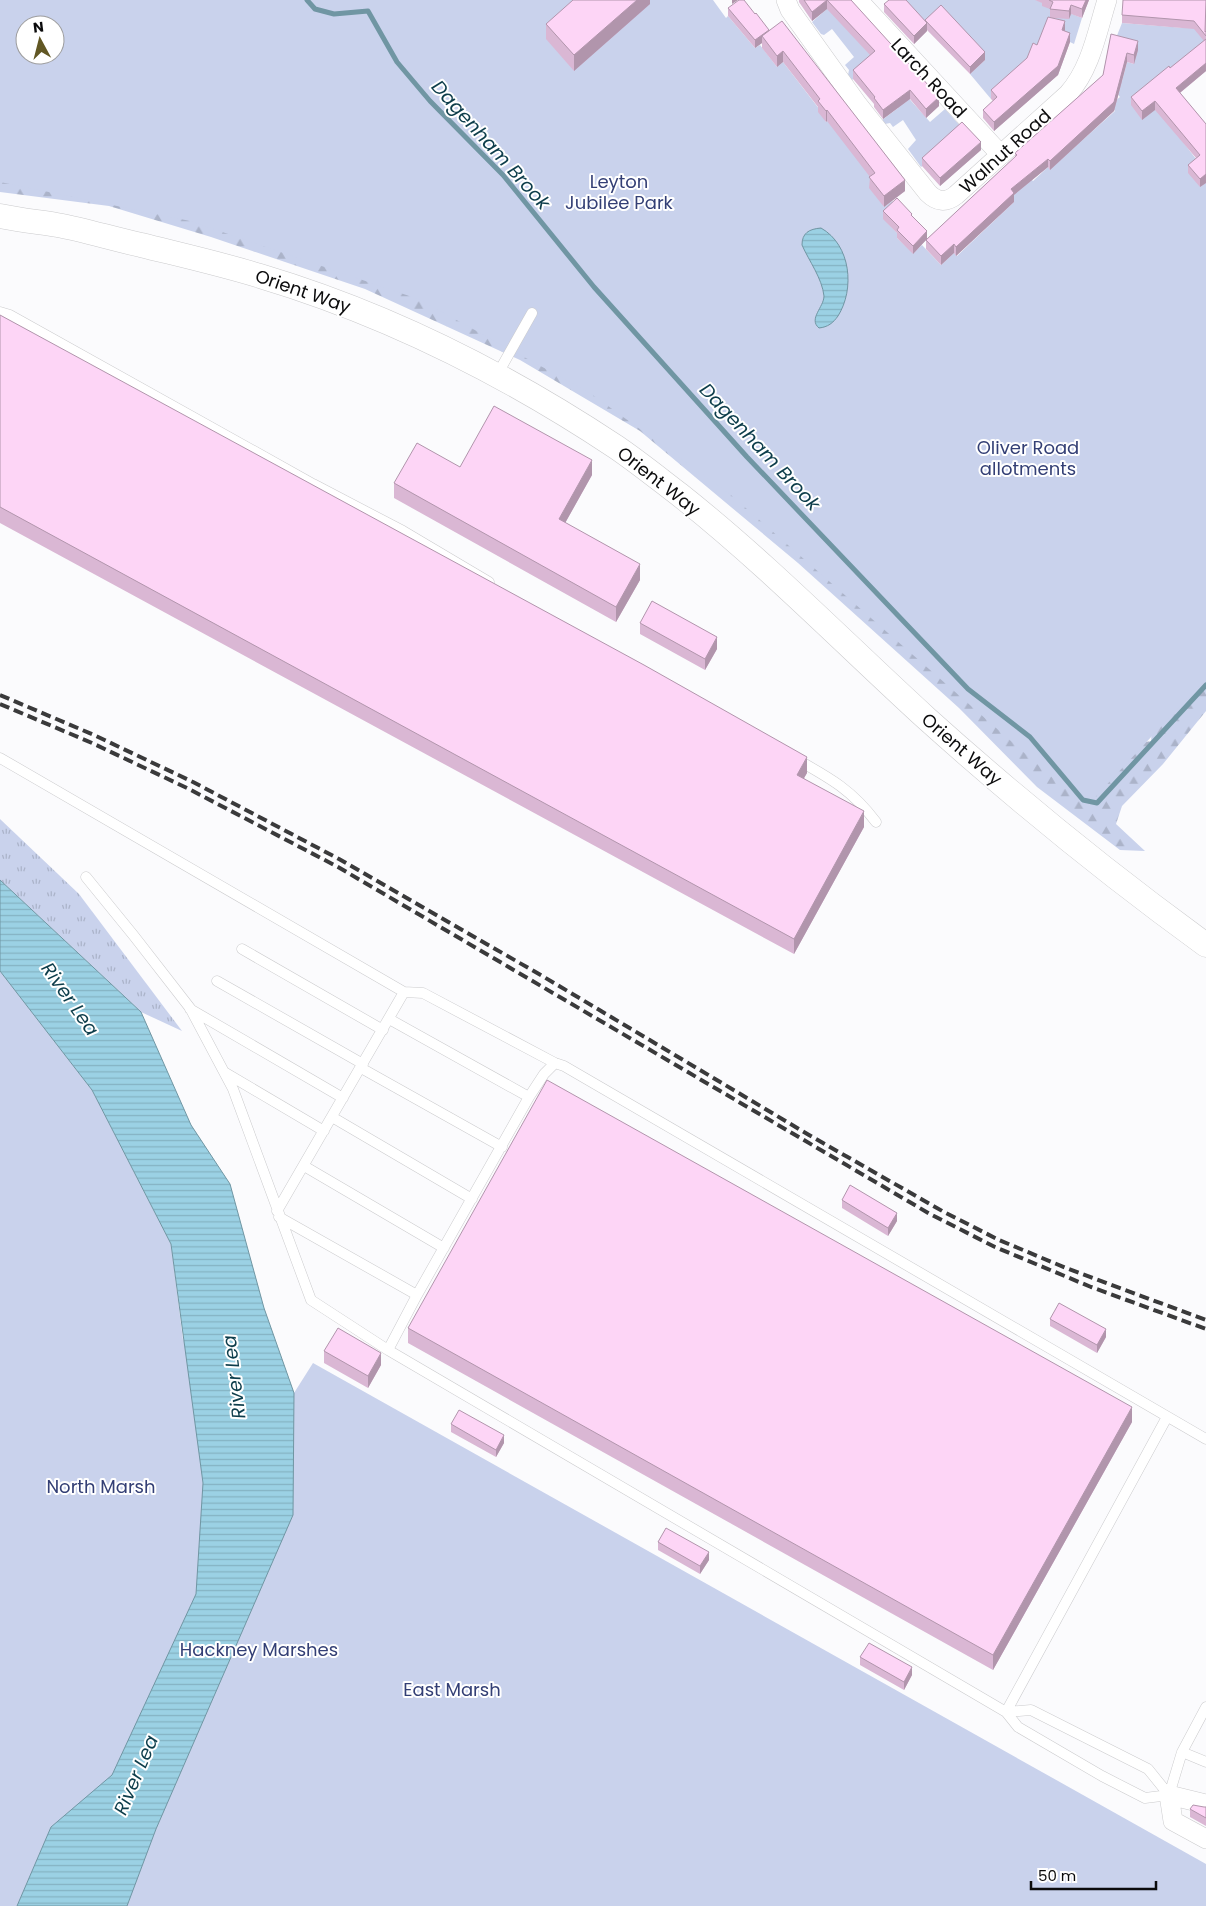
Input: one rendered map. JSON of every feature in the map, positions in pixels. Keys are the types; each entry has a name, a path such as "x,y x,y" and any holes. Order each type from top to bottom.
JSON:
{"street":[{"name":"Walnut Road","path":"786,0 790,10 858,106 932,197 944,201 951,199 1068,94 1088,62 1106,0"},
{"name":"Larch Road","path":"858,0 1001,155"},
{"name":"Orient Way","path":"0,216 57,225 195,258 261,276 360,310 436,344 497,375 620,449 699,510 757,560 926,717 1062,836 1148,903 1206,945"},
{"path":"1206,1804 1169,1795 1173,1821 1206,1839"}],"lane":[{"path":"0,312 10,315 313,484 403,531 496,585"},
{"path":"497,375 532,313"},
{"path":"783,752 833,779 850,792 866,808 876,822"},
{"path":"0,758 404,992 423,993 564,1066 1206,1439"},
{"path":"86,878 190,1008 233,1089 278,1214 312,1300 388,1350 1006,1712 1018,1727 1102,1776 1145,1798 1169,1795"},
{"path":"242,949 382,1030"},
{"path":"217,980 502,1147"},
{"path":"278,1214 404,992"},
{"path":"190,1008 343,1098"},
{"path":"389,1018 530,1097"},
{"path":"388,1350 417,1295 530,1097 544,1074 555,1063"},
{"path":"224,1072 324,1131"},
{"path":"332,1117 472,1199"},
{"path":"304,1166 444,1248"},
{"path":"278,1214 417,1295"},
{"path":"1006,1712 1167,1417"},
{"path":"1169,1795 1182,1752 1206,1708"},
{"path":"1006,1712 1031,1710 1148,1768 1169,1795"},
{"path":"1182,1752 1206,1762"}],"green space":[{"name":"Leyton Jubilee Park","path":"0,0 713,0 726,18 728,16 755,48 760,45 777,67 783,62 820,110 826,122 840,110 884,207 892,201 897,206 884,219 899,235 897,238 913,253 922,245 941,265 954,253 957,256 1014,202 1011,198 1031,179 1033,181 1048,167 1050,169 1115,111 1110,105 1120,97 1112,88 1122,81 1127,62 1134,64 1114,43 1122,23 1185,28 1206,20 1206,44 1157,108 1196,159 1206,183 1206,678 1086,807 731,495 590,393 418,299 190,221 0,182"},
{"path":"837,0 858,41 888,74 867,67 852,80 848,75 849,70 845,65 854,57 832,29 824,35 821,34 812,22"},
{"path":"898,0 1036,0 1082,18 1074,44 1070,42 1037,53 991,99 970,74 985,60 925,28"},
{"path":"0,77 325,172 1092,752 1151,741 1156,682 1206,654 1206,711 1163,764 1122,806 1116,824 1145,851 1120,850 1037,787 959,708 798,563 640,431 520,360 365,289 211,237 109,206 0,192"},
{"path":"896,84 930,122 945,109 963,129 921,167 908,149 916,140 903,120 893,127 890,123 885,124 882,120 898,108"},
{"path":"0,819 79,894 182,1031 141,1012 0,880"},
{"name":"East Marsh","path":"0,971 92,1090 171,1244 183,1340 294,1393 313,1363 1206,1864 1206,1906 0,1906"}],"water":[{"path":"821,228 839,245 847,268 848,281 847,293 838,316 830,324 819,328 815,321 824,296 823,289 802,245 803,237 807,232"},
{"name":"River Lea","path":"0,880 141,1012 191,1125 230,1184 264,1308 294,1393 293,1515 156,1829 127,1906 17,1906 51,1827 112,1775 196,1594 203,1483 171,1244 92,1090 0,971"}],"building":[{"path":"573,0 637,0 574,55 546,24"},
{"path":"739,0 744,0 769,30 755,40 728,8"},
{"path":"804,0 827,0 812,12"},
{"path":"827,0 851,0 939,97 926,109 910,90 883,110 853,70 875,51"},
{"path":"889,0 906,0 927,23 914,36 884,4"},
{"path":"1049,0 1086,0 1082,9 1071,5 1069,11 1050,9 1053,2"},
{"path":"1123,0 1206,0 1206,36 1194,21 1122,15"},
{"path":"941,5 985,52 970,67 925,20"},
{"path":"1048,17 1065,21 1062,30 1070,33 1058,66 994,122 983,110 997,97 991,90 1027,58 1033,43 1037,45"},
{"path":"782,21 905,180 884,196 869,177 875,173 818,101 820,99 783,51 777,56 762,36"},
{"path":"1111,34 1138,41 1134,55 1127,53 1114,102 1050,161 1048,159 1011,189 1014,193 956,247 954,244 941,256 926,240 1017,155 1015,153 1103,75"},
{"path":"1206,39 1206,63 1176,88 1206,124 1206,174 1200,179 1188,165 1200,155 1155,101 1142,111 1131,97"},
{"path":"962,122 981,142 940,178 922,158"},
{"path":"897,198 927,231 913,246 897,230 899,227 883,211"},
{"path":"0,315 644,665 807,757 797,775 864,811 794,939 0,507"},
{"path":"494,406 592,460 559,519 640,564 616,607 394,483 417,443 460,467"},
{"path":"652,601 717,637 705,659 640,623"},
{"path":"547,1080 1132,1407 993,1655 408,1328"},
{"path":"850,1185 897,1213 888,1228 842,1200"},
{"path":"1059,1303 1106,1329 1097,1345 1050,1319"},
{"path":"338,1328 381,1353 368,1376 324,1351"},
{"path":"459,1410 504,1435 496,1450 451,1424"},
{"path":"666,1528 709,1552 700,1566 658,1542"},
{"path":"869,1643 912,1667 904,1682 860,1657"},
{"path":"1193,1805 1206,1807 1206,1818 1190,1809"}],"waterway":[{"name":"Dagenham Brook","path":"307,0 315,9 334,14 368,11 397,62 430,101 503,175 594,287 747,457 968,689 1030,737 1083,800 1097,803 1206,685"}],"railway":[{"path":"0,695 94,735 193,782 339,859 544,977 809,1135 944,1212 999,1240 1066,1268 1206,1320"},
{"path":"0,704 92,743 189,789 338,867 930,1214 995,1247 1091,1287 1206,1329"}],"park label":[{"name":"Oliver Road allotments","path":"1028,457"},
{"name":"North Marsh","path":"101,1486"},
{"name":"Hackney Marshes","path":"259,1649"}]}
